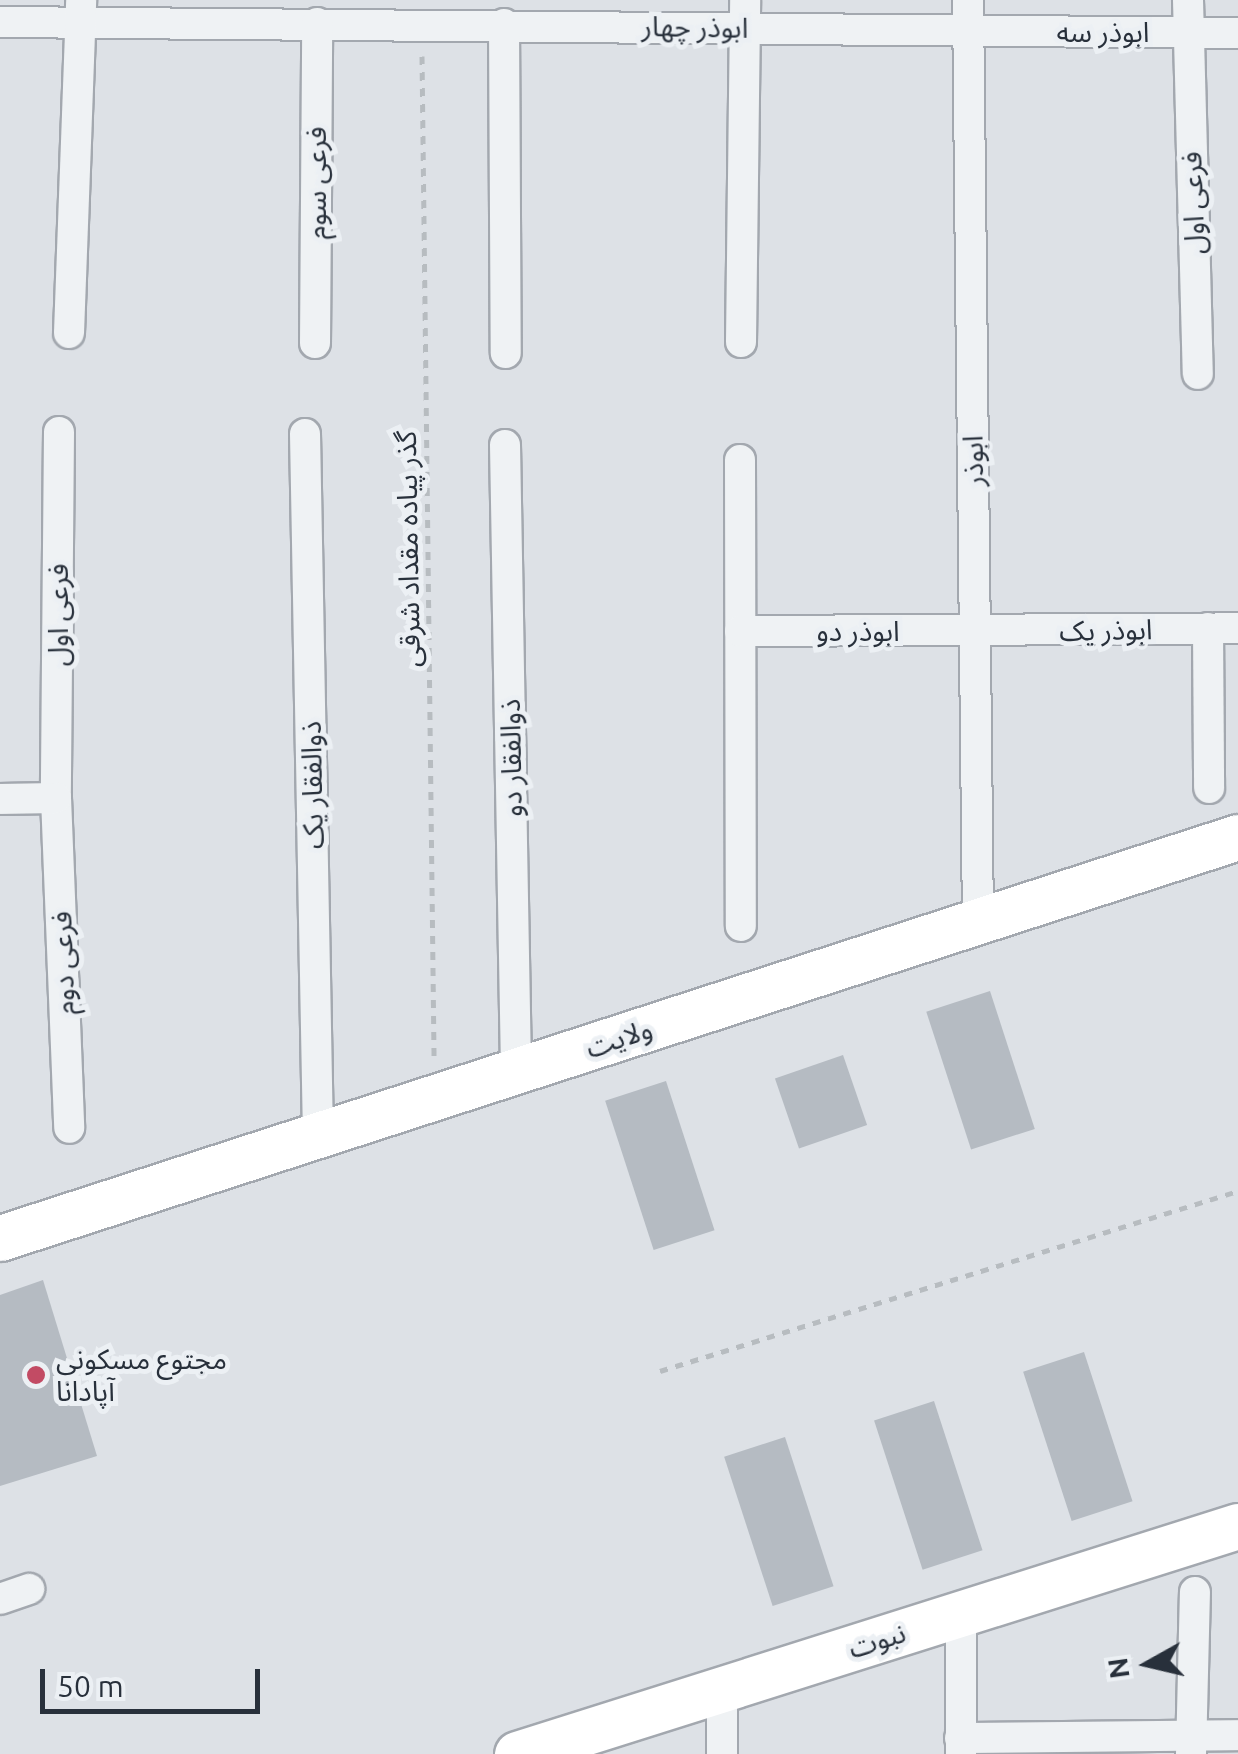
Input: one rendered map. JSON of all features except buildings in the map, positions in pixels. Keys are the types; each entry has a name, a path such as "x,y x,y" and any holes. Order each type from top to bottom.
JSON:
{"street":[{"name":"ابوذر","path":"968,0 978,922"},
{"path":"1188,0 1188,33"},
{"name":"ابوذر چهار","path":"0,22 81,11 317,23 504,24 746,14 968,31"},
{"path":"68,333 81,11"},
{"path":"740,342 746,14"},
{"name":"فرعی سوم","path":"315,343 317,23"},
{"path":"504,24 506,354"},
{"name":"ابوذر سه","path":"968,31 1238,33"},
{"name":"فرعی اول","path":"1188,33 1198,374"},
{"name":"فرعی اول","path":"56,798 59,432"},
{"name":"ذوالفقار یک","path":"305,434 318,1135"},
{"name":"ذوالفقار دو","path":"505,445 516,1072"},
{"path":"740,460 741,926"},
{"path":"1209,788 1223,628"},
{"name":"ابوذر یک","path":"974,632 1223,628"},
{"name":"ابوذر دو","path":"740,631 974,632"},
{"path":"0,799 56,798"},
{"name":"فرعی دوم","path":"56,798 69,1128"},
{"name":"ولایت","path":"0,1238 1238,838"},
{"name":"نبوت","path":"517,1754 1238,1526"},
{"path":"0,1600 29,1589"},
{"path":"1191,1745 1195,1592"},
{"path":"960,1614 960,1746 1191,1745 1238,1735"},
{"path":"722,1689 722,1754"}],"path":[{"name":"گذر پیاده مقداد شرقی","path":"422,22 434,1098"},
{"path":"660,1371 1238,1191"}],"place":[{"name":"مجتوع مسکونی آپادانا","path":"36,1375"}]}
